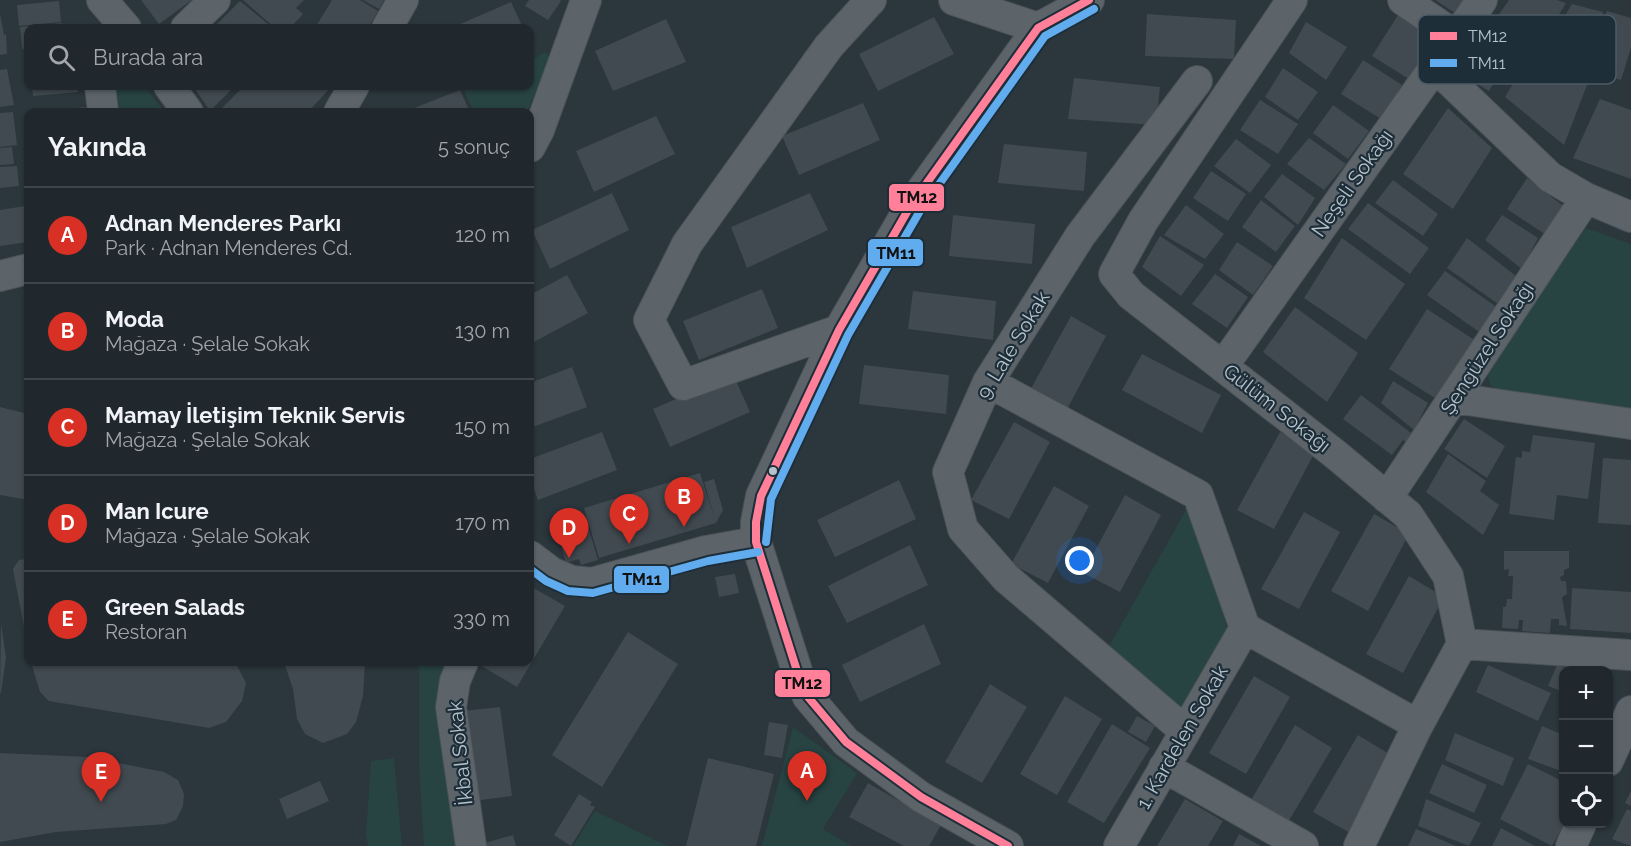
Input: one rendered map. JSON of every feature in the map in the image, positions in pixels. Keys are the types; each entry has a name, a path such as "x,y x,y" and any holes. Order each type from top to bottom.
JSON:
{"street":[{"path":"98,24 100,0"},
{"path":"100,0 122,24"},
{"path":"190,24 215,0"},
{"path":"389,24 404,0"},
{"path":"534,139 586,0"},
{"path":"839,330 683,385 649,320 687,244 829,46 871,0"},
{"path":"954,0 1038,28"},
{"path":"1008,846 921,797 846,742 808,697 798,674 756,542 756,522 761,496 839,330 911,205 1038,28 1089,0"},
{"name":"Gülüm Sokağı","path":"1292,0 1143,221 1114,274 1131,295 1408,515 1448,576 1461,644"},
{"path":"1402,0 1424,15"},
{"name":"Neşeli Sokağı","path":"1471,15 1482,0"},
{"name":"9. Lale Sokak","path":"1185,731 1006,579 963,529 948,472 988,382 1080,236 1197,81"},
{"name":"Neşeli Sokağı","path":"1223,366 1422,84"},
{"path":"1454,84 1550,177 1586,198 1631,217"},
{"path":"100,90 103,108"},
{"path":"172,90 186,108"},
{"path":"341,108 352,90"},
{"name":"Şengüzel Sokağı","path":"1387,498 1586,198"},
{"path":"0,276 24,270"},
{"path":"988,382 1198,495 1245,628 1418,725"},
{"path":"1454,398 1631,424"},
{"path":"534,559 551,572 572,581 592,583 706,551 756,542"},
{"name":"1. Kardelen Sokak","path":"1119,846 1245,628"},
{"path":"1359,846 1418,725 1461,644 1631,655"},
{"name":"İkbal Sokak","path":"461,666 455,681 451,707 471,846"},
{"path":"1613,750 1631,711"},
{"path":"1164,767 1303,846"},
{"path":"1570,846 1579,828"}],"green space":[{"path":"545,52 550,58 529,108 472,108 464,91 466,90 534,90 534,59"},
{"path":"116,90 147,90 162,108 119,108"},
{"path":"1586,228 1631,244 1631,414 1508,397 1490,385 1487,371"},
{"path":"1187,508 1196,512 1227,628 1223,649 1185,715 1107,650"},
{"path":"419,666 450,666 459,846 424,846 419,765"},
{"path":"793,727 857,773 823,829 852,846 762,846"},
{"path":"394,758 402,846 368,846 366,834 371,761"},
{"path":"595,811 668,846 573,846"}],"building":[{"path":"141,0 192,0 159,24"},
{"path":"243,0 304,0 296,8 303,14 294,24 270,24"},
{"path":"332,0 360,0 378,11 370,24 317,24"},
{"path":"363,0 384,0 379,9"},
{"path":"529,0 561,1 548,20 525,6"},
{"path":"1435,0 1472,0 1462,15 1458,15"},
{"path":"1509,0 1557,0 1566,3 1559,15 1498,15"},
{"path":"59,1 61,22 19,26 17,5"},
{"path":"240,1 268,24 217,24"},
{"path":"511,2 521,24 460,24"},
{"path":"1572,4 1603,12 1602,15 1565,15"},
{"path":"1607,11 1631,18 1631,48 1621,80 1616,78 1616,15 1606,15"},
{"path":"1400,12 1418,24 1418,65 1409,79 1372,56"},
{"path":"0,14 4,35 6,34 7,54 0,55"},
{"path":"1147,14 1236,20 1234,59 1145,56"},
{"path":"934,17 954,54 878,91 859,54"},
{"path":"666,19 686,62 613,91 595,51"},
{"path":"1306,22 1347,47 1326,80 1289,53"},
{"path":"20,27 24,27 24,49 22,49"},
{"path":"1363,60 1402,85 1381,119 1341,94"},
{"path":"1283,68 1318,92 1298,120 1265,97"},
{"path":"7,69 14,105 0,107 0,70"},
{"path":"1074,78 1160,87 1156,125 1068,119"},
{"path":"1477,84 1493,84 1489,91"},
{"path":"1513,84 1587,85 1564,145 1505,97"},
{"path":"32,90 78,90 78,92 33,96"},
{"path":"196,90 231,90 213,108 208,108"},
{"path":"240,90 328,90 312,108 222,108"},
{"path":"460,90 468,108 414,108"},
{"path":"1600,99 1631,110 1631,179 1573,158"},
{"path":"1260,100 1298,124 1278,154 1240,130"},
{"path":"863,103 880,140 799,175 782,136"},
{"path":"1333,105 1369,131 1348,159 1313,133"},
{"path":"1448,108 1492,148 1453,209 1403,174"},
{"path":"13,112 17,145 0,147 0,113"},
{"path":"656,116 675,154 594,192 576,151"},
{"path":"1309,138 1346,164 1324,190 1287,164"},
{"path":"1236,139 1271,165 1250,193 1214,166"},
{"path":"1004,144 1087,152 1084,191 998,183"},
{"path":"12,147 14,164 0,165 0,148"},
{"path":"17,166 19,186 0,188 0,167"},
{"path":"1211,171 1246,194 1228,221 1193,198"},
{"path":"1282,174 1315,198 1298,225 1264,197"},
{"path":"1527,178 1566,208 1549,237 1507,209"},
{"path":"1393,180 1438,214 1423,236 1375,203"},
{"path":"612,193 629,230 550,269 534,234 534,229"},
{"path":"810,193 828,230 747,268 731,227"},
{"path":"1261,200 1295,226 1276,252 1242,227"},
{"path":"1368,203 1429,248 1410,274 1348,229"},
{"path":"1186,205 1224,234 1205,259 1164,235"},
{"path":"24,206 24,243 0,246 0,210"},
{"path":"953,215 1035,224 1032,264 949,256"},
{"path":"1502,215 1538,238 1522,269 1485,240"},
{"path":"1160,236 1204,265 1181,296 1142,267"},
{"path":"1342,238 1405,284 1366,340 1304,298"},
{"path":"1467,238 1516,276 1501,306 1447,268"},
{"path":"1237,242 1273,266 1253,295 1219,270"},
{"path":"1445,271 1498,308 1482,334 1427,295"},
{"path":"1215,274 1248,297 1227,328 1192,304"},
{"path":"567,275 588,313 534,342 534,293"},
{"path":"762,289 778,328 699,360 683,321"},
{"path":"913,291 996,301 993,340 908,329"},
{"path":"1295,307 1358,353 1327,402 1263,352"},
{"path":"1427,309 1476,341 1438,400 1389,369"},
{"path":"1071,316 1106,336 1065,413 1028,394"},
{"path":"1142,354 1221,395 1202,433 1122,390"},
{"path":"864,365 949,375 946,414 859,404"},
{"path":"572,367 587,407 534,427 534,381"},
{"path":"733,374 750,412 670,447 653,409"},
{"path":"1393,381 1428,403 1414,430 1381,403"},
{"path":"1361,395 1415,436 1409,445 1403,440 1392,455 1343,419"},
{"path":"0,407 24,413 24,499 0,495"},
{"path":"1464,419 1505,446 1487,478 1444,449"},
{"path":"1014,422 1050,442 1009,519 971,500"},
{"path":"602,432 617,470 538,500 534,489 534,458"},
{"path":"1280,432 1315,452 1274,529 1237,510"},
{"path":"1533,435 1595,443 1588,499 1557,495 1554,520 1509,514 1516,457 1522,458 1522,451 1530,452"},
{"path":"1448,454 1486,481 1480,491 1499,505 1483,535 1426,492"},
{"path":"1603,458 1631,460 1631,525 1598,523"},
{"path":"700,473 716,523 599,558 584,508"},
{"path":"714,479 723,510 716,523 704,482"},
{"path":"899,480 916,519 835,557 817,520"},
{"path":"1054,486 1089,506 1048,583 1011,564"},
{"path":"1125,495 1161,515 1120,592 1083,573"},
{"path":"1304,512 1340,532 1299,609 1261,589"},
{"path":"1374,514 1409,534 1368,611 1331,591"},
{"path":"587,523 598,560 581,565 579,559 566,563 557,533"},
{"path":"910,545 928,585 847,623 828,586"},
{"path":"1504,551 1569,551 1569,568 1564,570 1564,575 1560,577 1561,581 1566,581 1567,594 1562,597 1567,626 1559,625 1559,619 1551,619 1550,633 1522,631 1523,620 1519,620 1518,629 1502,628 1503,607 1506,607 1507,599 1512,599 1513,576 1508,576 1509,569 1504,570"},
{"path":"24,559 24,627 13,569 19,560"},
{"path":"735,574 739,593 719,597 715,577"},
{"path":"1409,576 1444,597 1403,673 1366,654"},
{"path":"534,588 565,606 534,658"},
{"path":"1572,588 1631,592 1631,633 1570,629"},
{"path":"1,623 6,658 0,693"},
{"path":"924,624 941,664 860,702 842,665"},
{"path":"628,632 678,664 602,787 552,755"},
{"path":"1488,665 1551,693 1538,721 1476,692"},
{"path":"1557,665 1560,666 1559,690 1548,686"},
{"path":"32,666 237,666 246,683 242,701 226,722 209,728 49,701 40,692"},
{"path":"285,666 365,666 363,696 356,722 347,734 323,743 305,734 297,719 293,689"},
{"path":"481,666 529,666 517,687"},
{"path":"1254,676 1290,697 1246,774 1209,753"},
{"path":"990,684 1027,707 982,783 945,762"},
{"path":"1065,696 1102,719 1057,795 1020,774"},
{"path":"500,707 512,796 466,802 454,712"},
{"path":"1137,716 1155,726 1146,742 1128,732"},
{"path":"769,722 788,725 782,758 764,755"},
{"path":"1112,724 1150,748 1104,823 1067,802"},
{"path":"1295,725 1332,748 1287,824 1250,802"},
{"path":"1542,726 1559,733 1559,770 1528,759"},
{"path":"1455,733 1514,758 1503,786 1445,760"},
{"path":"1358,735 1396,758 1350,833 1313,812"},
{"path":"0,753 88,757 164,772 178,780 184,794 183,806 176,820 166,824 56,832 0,842"},
{"path":"708,758 774,774 756,846 686,846"},
{"path":"1442,764 1487,785 1474,813 1429,793"},
{"path":"1528,764 1559,780 1559,828 1562,828 1552,846 1500,819"},
{"path":"320,781 329,801 287,819 279,799"},
{"path":"868,783 941,825 929,846 904,846 849,817"},
{"path":"1631,791 1631,806 1625,803"},
{"path":"579,794 592,802 590,805 595,807 571,846 554,835"},
{"path":"1185,799 1223,821 1208,846 1157,846"},
{"path":"1426,799 1481,823 1469,846 1418,826"},
{"path":"1627,809 1631,811 1631,846 1612,839"},
{"path":"1501,828 1535,846 1492,846"},
{"path":"1416,829 1456,846 1408,846"},
{"path":"1239,834 1261,846 1233,846"},
{"path":"513,835 516,846 478,846 478,845"}],"transit line":[{"name":"TM12","path":"1008,846 921,797 846,742 808,697 798,674 756,542 756,522 761,496 839,330 911,205 1038,28 1089,0"},
{"name":"TM11","path":"766,542 771,499 848,335 920,211 1045,36 1094,9"},
{"name":"TM11","path":"534,572 546,581 568,591 593,593 708,561 758,552"}],"place":[{"name":"Moda","path":"684,527"},
{"name":"Mamay İletişim Teknik Servis","path":"629,544"},
{"name":"Man Icure","path":"569,558"},
{"name":"Adnan Menderes Parkı","path":"807,801"},
{"name":"Green Salads","path":"101,802"}]}
